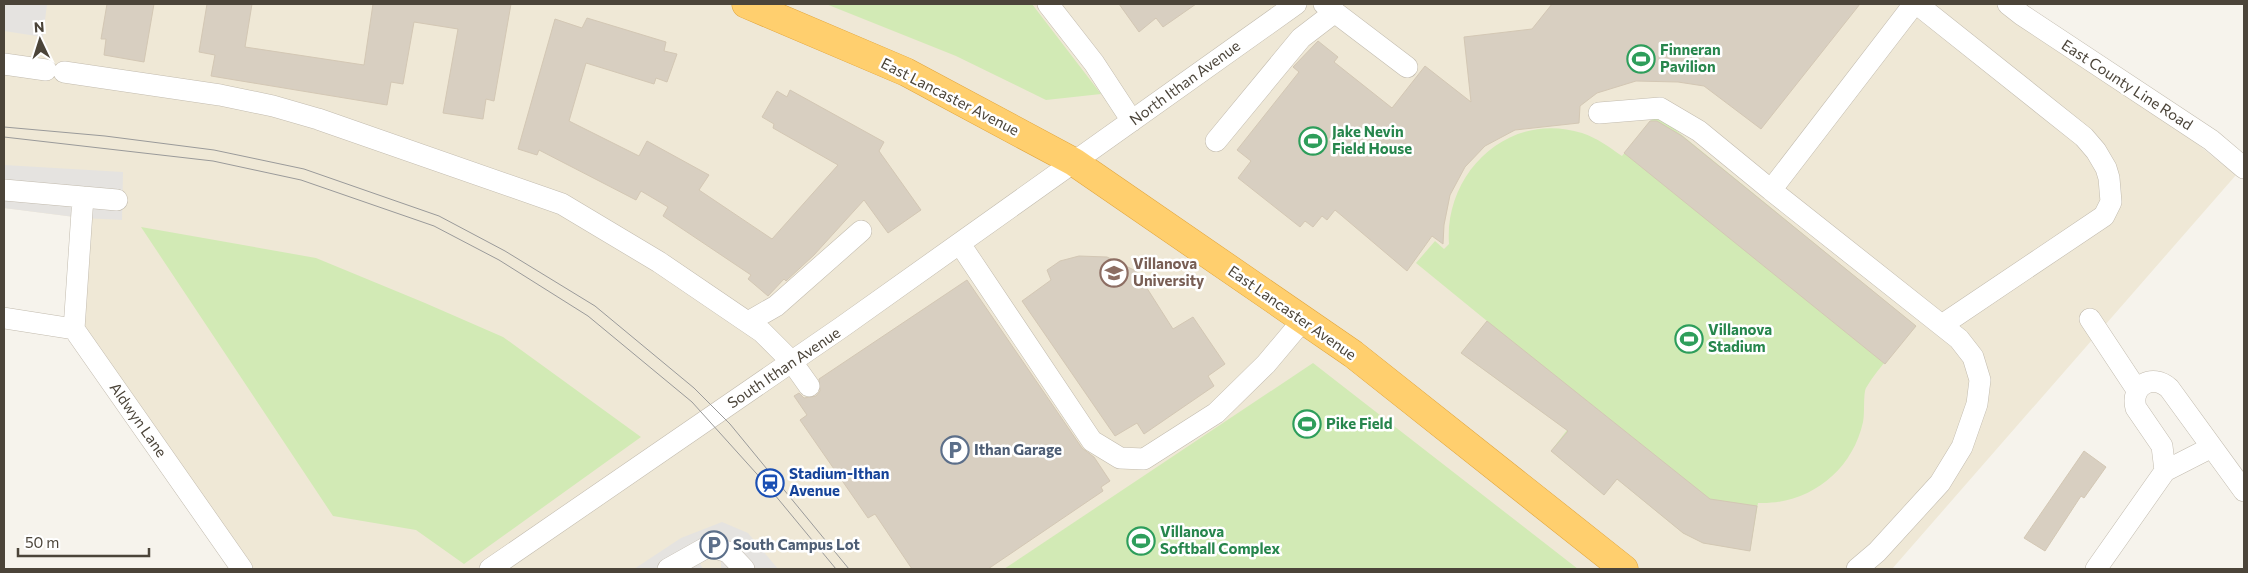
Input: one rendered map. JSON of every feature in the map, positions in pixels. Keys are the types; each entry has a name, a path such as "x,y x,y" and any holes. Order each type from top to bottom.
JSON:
{"highway":[{"name":"East Lancaster Avenue","path":"746,4 906,72 1074,162 1353,354 1624,569"}],"street":[{"name":"North Ithan Avenue","path":"1074,162 1296,4"},
{"path":"1771,190 1916,4 2084,137 2106,168 2111,191 2111,202 2104,216 1942,325"},
{"name":"East County Line Road","path":"2008,4 2211,140 2244,168"},
{"path":"1051,5 1094,63 1132,121"},
{"path":"1216,141 1301,38 1329,8 1407,67"},
{"path":"4,64 220,95 273,106 318,119 562,204 659,262 762,332 792,362 809,386"},
{"path":"1599,113 1660,108 1698,131 1942,325 1959,339 1973,357 1980,380 1977,404 1962,447 1940,483 1877,552 1857,569"},
{"name":"South Ithan Avenue","path":"490,569 792,362 1074,162"},
{"path":"4,190 117,200"},
{"path":"4,318 74,329 83,197"},
{"path":"748,322 776,306 861,231"},
{"path":"960,244 1092,441 1120,458 1144,459 1216,413 1266,364 1303,320"},
{"path":"2090,319 2137,390"},
{"name":"Aldwyn Lane","path":"74,329 242,569"},
{"path":"2165,470 2162,446 2136,408 2134,396 2137,390 2146,382 2158,381 2164,384 2244,491"},
{"path":"2096,569 2165,470 2212,447"},
{"path":"668,569 709,546 728,552 744,569"}],"shaded area":[{"name":"Villanova University","path":"4,4 2025,4 2236,175 1892,569 242,569 74,329 82,218 4,208"},
{"path":"4,4 47,4 43,37 4,31"},
{"path":"4,165 123,172 122,220 83,218 4,208"},
{"name":"South Campus Lot","path":"722,522 748,533 778,569 721,569 721,560 711,553 698,560 703,569 634,569 681,538"}],"green space":[{"path":"826,4 1032,4 1101,94 1046,100 956,56"},
{"name":"Villanova Stadium","path":"1656,114 1916,326 1883,364 1866,388 1863,422 1849,456 1825,482 1810,491 1794,498 1758,503 1750,551 1703,543 1683,533 1617,479 1604,495 1551,451 1567,430 1461,353 1487,321 1416,263 1435,241 1444,249 1449,244 1450,218 1457,193 1470,171 1486,153 1507,139 1530,131 1555,128 1587,135 1622,156"},
{"path":"141,227 316,258 425,303 503,337 641,437 464,564 416,530 333,516"},
{"name":"Pike Field","path":"1313,363 1578,569 1004,569"}],"building":[{"path":"107,4 154,4 144,62 104,55 106,39 101,39"},
{"path":"207,4 252,4 245,47 364,65 373,4 511,4 494,101 486,99 483,119 443,113 458,29 414,22 403,84 391,82 387,105 211,76 215,55 199,52"},
{"path":"1119,4 1196,4 1163,27 1156,18 1139,32"},
{"path":"1552,4 1860,4 1761,129 1704,86 1678,82 1636,81 1597,93 1580,106 1579,123 1515,130 1485,146 1465,167 1450,195 1444,225 1443,244 1432,236 1407,271 1335,210 1327,220 1322,216 1313,227 1305,221 1300,227 1238,178 1251,161 1237,150 1299,72 1293,67 1318,41 1338,57 1334,62 1392,108 1425,66 1471,102 1464,37 1532,29"},
{"path":"587,18 666,42 664,51 677,54 667,82 656,78 654,84 586,63 569,121 639,156 647,141 709,175 699,190 772,239 838,165 773,128 774,124 762,117 777,91 787,97 790,90 884,142 879,151 921,210 888,233 864,200 814,255 786,281 784,279 768,296 748,279 751,275 663,216 668,207 641,191 636,200 539,150 537,155 518,149 555,19 582,28"},
{"path":"1650,121 1657,121 1682,136 1916,326 1885,364 1624,153"},
{"path":"1079,256 1107,257 1136,271 1173,329 1193,317 1225,364 1208,376 1214,386 1144,434 1137,423 1115,436 1022,301 1051,280 1047,270 1060,261"},
{"name":"Ithan Garage","path":"967,280 1082,448 1094,457 1110,481 1101,487 1103,491 988,569 912,569 875,514 868,518 800,420 807,415 794,396 799,393 804,398 816,396 820,391 819,379"},
{"path":"1487,321 1710,499 1757,506 1750,551 1703,543 1683,533 1617,479 1604,495 1551,451 1568,431 1461,353"},
{"path":"2084,451 2106,467 2084,498 2081,496 2045,551 2024,538"}],"tram line":[{"path":"4,127 105,136 214,150 304,169 439,216 505,251 595,306 694,388 730,424 849,569"},
{"path":"4,137 213,161 301,180 434,226 499,260 588,316 692,402 765,483 836,569"}],"place":[{"name":"Finneran Pavilion","path":"1641,59"},
{"name":"Jake Nevin Field House","path":"1313,141"},
{"name":"Villanova University","path":"1114,273"},
{"name":"Villanova Stadium","path":"1689,339"},
{"name":"Pike Field","path":"1307,424"},
{"name":"Ithan Garage","path":"955,450"},
{"name":"Stadium-Ithan Avenue","path":"770,483"},
{"name":"Villanova Softball Complex","path":"1141,541"},
{"name":"South Campus Lot","path":"714,545"}]}
